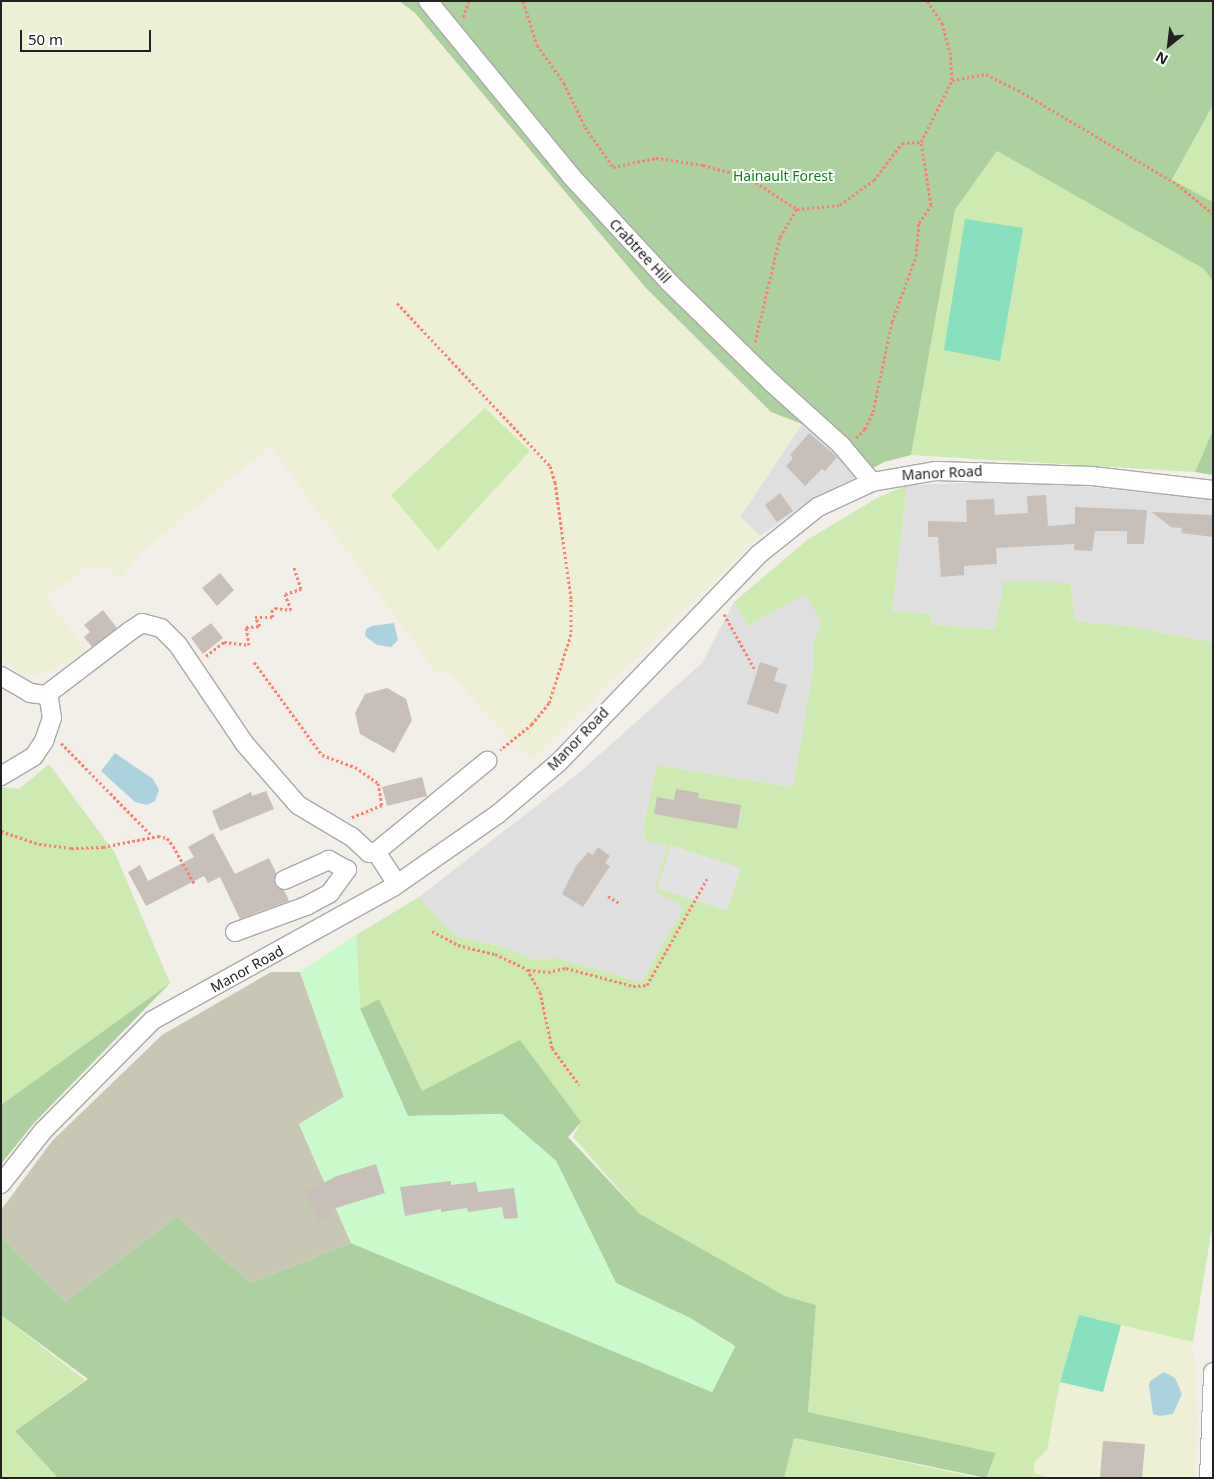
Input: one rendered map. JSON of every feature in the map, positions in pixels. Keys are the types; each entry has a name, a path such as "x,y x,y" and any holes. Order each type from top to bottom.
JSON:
{"street":[{"name":"Crabtree Hill","path":"428,1 571,176 669,282 751,362 841,444 872,482"},
{"name":"Manor Road","path":"1,1184 43,1130 152,1020 397,884 468,838 559,762 714,599 796,522 818,507 872,482 936,471 982,470 1092,476 1213,490"},
{"path":"1,676 30,693 48,694 142,624 161,628 178,645 244,743 298,805 373,852 397,884"},
{"path":"1,776 34,756 44,741 52,718 48,694"},
{"path":"235,932 322,897 341,882 348,870 356,867 487,761"},
{"path":"284,880 329,860 348,870"},
{"path":"1209,1478 1213,1372"}],"path":[{"path":"523,1 537,45 564,83 586,127 613,167 656,158 703,165 747,177 797,209 840,205 874,180 902,143 921,142"},
{"path":"841,444 856,438 865,429 873,412 892,322 916,256 918,223 931,205 921,142 952,80 950,52 942,23 927,1"},
{"path":"952,80 986,74 1018,90 1177,184 1213,214"},
{"path":"751,362 780,237 797,209"},
{"path":"397,304 545,460 550,466 555,482 571,599 571,634 549,703 532,724 487,761"},
{"path":"197,650 204,658 224,642 249,646 246,627 260,626 255,617 272,617 271,612 275,608 291,610 285,594 301,589 294,565"},
{"path":"714,599 754,668"},
{"path":"254,662 322,754 355,768 378,783 382,805 353,815 345,833"},
{"path":"52,718 58,739 152,836 170,842 194,883"},
{"path":"1,830 39,844 71,848 103,847 152,836"},
{"path":"432,931 458,946 495,954 528,970 548,972 566,968 633,986 646,985 707,879"},
{"path":"608,896 621,904"},
{"path":"528,970 540,992 552,1048 579,1085"}],"shaded area":[{"path":"1,1 399,1 415,13 645,287 771,412 802,424 740,517 760,536 534,759 500,730 451,674 436,672 270,446 143,551 118,580 104,564 96,571 90,564 46,598 88,651 43,674 23,676 1,659"},
{"path":"802,424 843,455 857,477 816,497 760,536 740,517"},
{"path":"994,482 1090,487 1213,499 1213,642 1127,626 1075,621 1071,583 995,629 930,625 931,614 891,611 907,485"},
{"path":"805,593 821,623 813,642 813,669 793,787 657,765 643,827 645,841 668,845 684,907 641,982 556,958 532,959 503,947 461,937 451,932 419,897 580,772 702,663 734,602 748,626"},
{"path":"671,845 741,868 727,911 657,888"},
{"path":"271,972 300,972 344,1097 299,1124 351,1243 250,1283 177,1216 65,1302 1,1236 1,1210 52,1141 162,1035"},
{"path":"1079,1315 1193,1342 1198,1423 1194,1478 1051,1478 1033,1473 1034,1462 1047,1450 1060,1382"}],"green space":[{"name":"Hainault Forest","path":"399,1 1213,1 1213,105 1172,180 1213,202 1213,281 1204,269 997,151 955,210 911,455 884,462 857,477 843,455 802,424 771,412 645,287 415,13"},
{"path":"1213,105 1213,202 1172,181"},
{"path":"997,151 1204,269 1213,281 1213,430 1195,472 911,455 955,210"},
{"path":"965,219 1023,228 1000,361 944,350"},
{"path":"485,408 530,451 438,551 391,495"},
{"path":"1213,430 1213,475 1195,472"},
{"path":"907,485 892,611 931,614 931,625 995,629 1004,581 1071,583 1075,621 1127,626 1213,642 1213,1222 1193,1342 1079,1315 1060,1382 1047,1450 1034,1462 1034,1473 1051,1478 986,1478 996,1453 808,1412 816,1305 785,1296 640,1214 573,1137 581,1122 422,1092 379,999 360,1009 356,935 419,897 451,932 461,937 503,947 532,959 556,958 641,982 684,907 654,890 668,845 645,841 643,827 657,765 793,787 813,669 813,642 821,623 805,594 748,626 734,602 807,540 877,498"},
{"path":"49,764 115,853 170,983 1,1105 1,787 19,789"},
{"path":"356,935 360,1009 408,1116 502,1114 556,1161 616,1283 690,1318 735,1347 712,1392 351,1243 299,1124 344,1097 300,972"},
{"path":"170,983 34,1123 1,1164 1,1105"},
{"path":"379,999 422,1091 520,1040 581,1122 568,1137 640,1214 785,1296 816,1305 808,1412 996,1453 986,1478 794,1438 784,1478 58,1478 15,1431 88,1379 1,1315 1,1236 65,1302 177,1216 250,1283 351,1243 712,1392 735,1346 690,1318 616,1283 556,1161 502,1114 408,1116 360,1009"},
{"path":"1,1315 85,1380 15,1431 58,1478 1,1478"},
{"path":"1079,1315 1121,1325 1103,1392 1060,1382"},
{"path":"794,1438 978,1478 784,1478"}],"water":[{"path":"394,623 398,640 391,647 377,645 365,636 366,629 372,626"},
{"path":"115,753 153,779 159,790 155,801 147,805 135,802 101,771"},
{"path":"1164,1372 1175,1378 1182,1394 1173,1414 1160,1416 1153,1414 1149,1386 1150,1381"}],"building":[{"path":"809,433 837,457 825,471 822,469 805,486 786,466 793,458 790,455"},
{"path":"780,493 793,511 777,522 765,505"},
{"path":"1046,495 1048,526 1075,524 1075,507 1147,510 1144,544 1127,544 1127,531 1095,531 1092,551 1074,550 1074,544 996,548 997,564 964,566 964,575 941,577 938,537 928,537 928,521 967,522 966,500 994,499 995,515 1028,513 1027,496"},
{"path":"1152,512 1213,515 1213,537 1181,533 1182,528 1171,527"},
{"path":"220,573 234,590 217,606 202,588"},
{"path":"103,610 117,628 92,647 84,637 90,632 84,625"},
{"path":"211,623 223,638 203,654 191,638"},
{"path":"760,662 778,668 774,681 787,685 778,714 747,704"},
{"path":"387,688 406,699 412,720 394,753 360,734 355,713 365,694"},
{"path":"422,777 427,796 387,806 382,787"},
{"path":"676,789 699,793 698,798 741,805 737,829 654,814 657,797 674,800"},
{"path":"266,791 274,809 220,831 212,811 251,792 252,796"},
{"path":"213,833 235,874 269,858 276,873 275,885 284,890 289,901 240,919 220,877 208,883 204,876 146,906 128,872 140,865 148,881 194,857 188,847"},
{"path":"598,847 610,856 605,863 610,866 583,907 562,894 576,866 588,852 593,855"},
{"path":"376,1164 385,1193 329,1210 332,1216 319,1222 306,1192 337,1176"},
{"path":"451,1181 451,1185 476,1182 478,1192 514,1188 518,1218 504,1219 502,1207 468,1212 467,1208 441,1212 441,1209 405,1216 400,1187"},
{"path":"1103,1441 1145,1444 1142,1478 1100,1478"}]}
